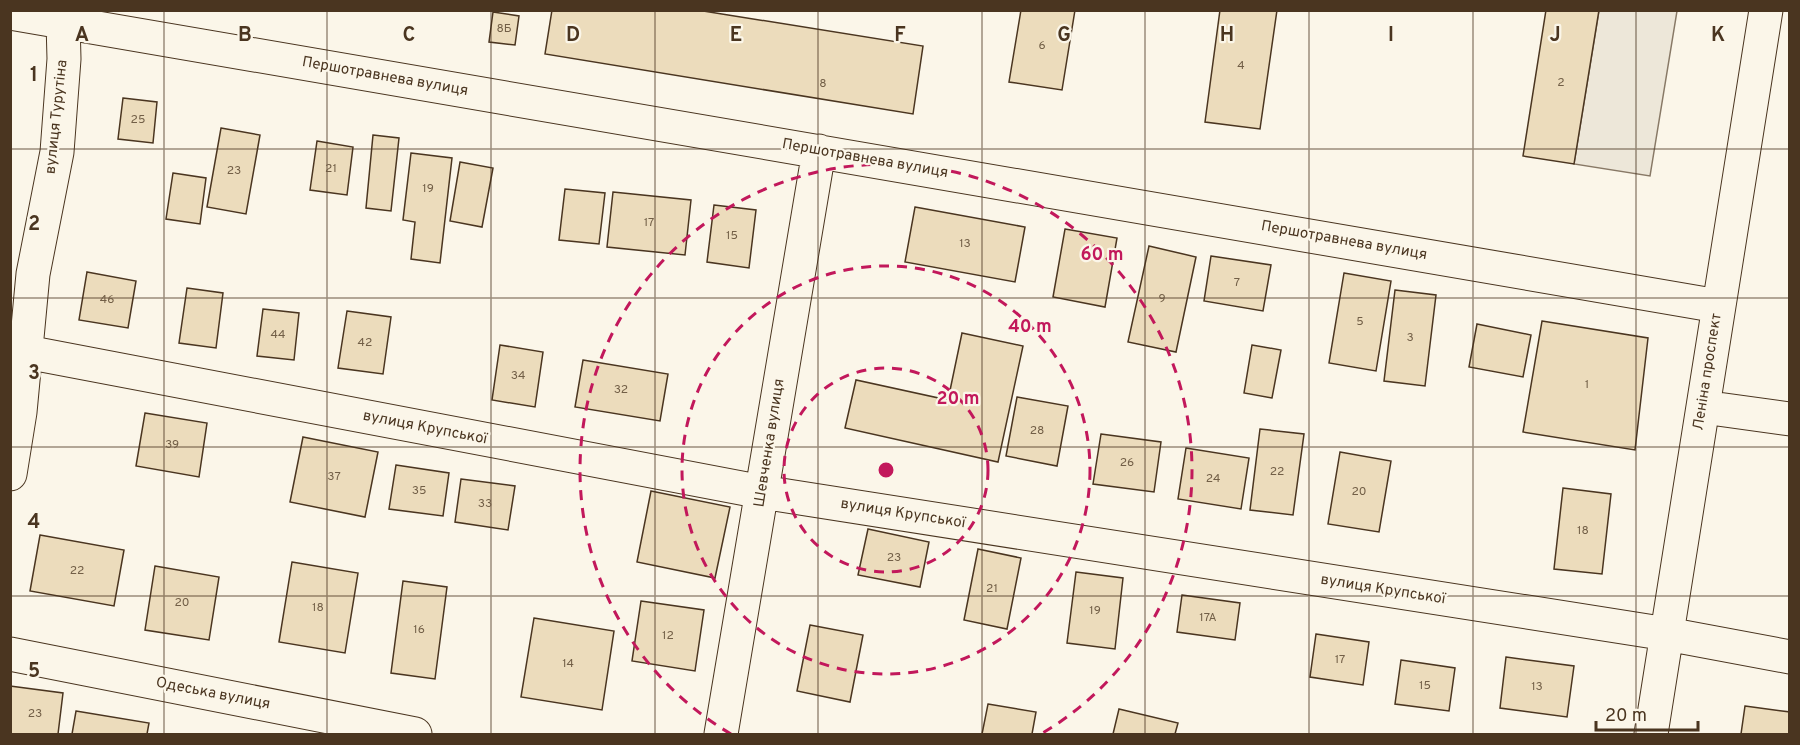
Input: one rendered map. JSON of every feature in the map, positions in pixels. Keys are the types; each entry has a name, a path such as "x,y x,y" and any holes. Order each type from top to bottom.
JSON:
{"street":[{"name":"Леніна проспект","path":"1651,735 1766,10"},
{"path":"1782,10 1790,12"},
{"name":"Першотравнева вулиця","path":"10,13 1718,306"},
{"name":"вулиця Турутіна","path":"10,474 20,411 23,352 33,274 24,252 57,152 64,59 63,22"},
{"name":"Шевченка вулиця","path":"721,735 819,151"},
{"name":"вулиця Крупської","path":"23,352 762,492 1667,634 1790,657"},
{"path":"1703,407 1790,419"},
{"name":"Одеська вулиця","path":"10,654 415,735"}],"shaded area":[{"path":"1599,11 1677,11 1650,176 1574,164"}],"building":[{"path":"552,10 697,10 923,46 913,114 545,54"},
{"path":"1021,10 1075,10 1062,90 1009,82"},
{"path":"1220,10 1277,10 1260,129 1205,122"},
{"path":"1546,10 1599,10 1574,164 1523,156"},
{"path":"493,12 519,16 515,45 489,42"},
{"path":"123,98 157,102 153,143 118,139"},
{"path":"221,128 260,135 246,214 207,207"},
{"path":"373,135 399,138 391,211 366,208"},
{"path":"317,141 353,147 347,195 310,190"},
{"path":"411,153 452,158 440,263 411,259 415,222 403,220"},
{"path":"460,162 493,168 482,227 450,221"},
{"path":"173,173 206,178 200,224 166,219"},
{"path":"565,189 605,193 599,244 559,240"},
{"path":"613,192 691,200 685,255 607,247"},
{"path":"714,205 756,210 749,268 707,262"},
{"path":"915,207 1025,227 1015,282 905,262"},
{"path":"1065,229 1117,238 1105,307 1053,297"},
{"path":"1149,246 1196,257 1176,352 1128,342"},
{"path":"1211,256 1271,265 1263,311 1204,301"},
{"path":"87,272 136,281 128,328 79,320"},
{"path":"1344,273 1391,281 1376,371 1329,363"},
{"path":"187,288 223,293 216,348 179,343"},
{"path":"1395,290 1436,295 1425,386 1384,381"},
{"path":"263,309 299,313 294,360 257,356"},
{"path":"347,311 391,317 383,374 338,368"},
{"path":"1542,321 1648,338 1635,450 1523,432"},
{"path":"1477,324 1531,335 1523,377 1469,367"},
{"path":"962,333 1023,346 998,462 845,428 856,380 948,400"},
{"path":"500,345 543,352 535,407 492,400"},
{"path":"1252,345 1281,350 1272,398 1244,393"},
{"path":"583,360 668,374 660,421 575,407"},
{"path":"1017,397 1068,406 1057,466 1006,456"},
{"path":"145,413 207,423 199,477 136,466"},
{"path":"1260,429 1304,434 1293,515 1250,510"},
{"path":"1101,434 1161,442 1154,492 1093,484"},
{"path":"303,437 378,452 365,517 290,502"},
{"path":"1186,448 1249,458 1241,509 1178,499"},
{"path":"1340,452 1391,461 1379,532 1328,524"},
{"path":"396,465 449,473 443,516 389,509"},
{"path":"461,479 515,486 508,530 455,522"},
{"path":"1563,488 1611,494 1602,574 1554,569"},
{"path":"651,491 730,507 715,578 637,562"},
{"path":"868,529 929,542 920,587 858,575"},
{"path":"40,535 124,550 114,606 30,591"},
{"path":"978,549 1021,558 1007,629 964,620"},
{"path":"292,562 358,573 345,653 279,642"},
{"path":"155,566 219,577 209,640 145,630"},
{"path":"1076,572 1123,578 1115,649 1067,643"},
{"path":"403,581 447,587 435,679 391,673"},
{"path":"1182,595 1240,603 1235,640 1177,632"},
{"path":"641,601 704,610 695,671 632,661"},
{"path":"534,618 614,631 602,710 521,697"},
{"path":"810,625 863,635 850,702 797,691"},
{"path":"1316,634 1369,642 1363,685 1310,677"},
{"path":"1506,657 1574,666 1567,717 1500,708"},
{"path":"1401,660 1455,668 1449,711 1395,704"},
{"path":"10,686 63,693 58,734 10,734"},
{"path":"988,704 1036,712 1032,734 982,734"},
{"path":"1745,706 1790,712 1790,734 1741,734"},
{"path":"1119,709 1178,723 1175,734 1113,734"},
{"path":"76,711 149,723 147,734 72,734"}]}
